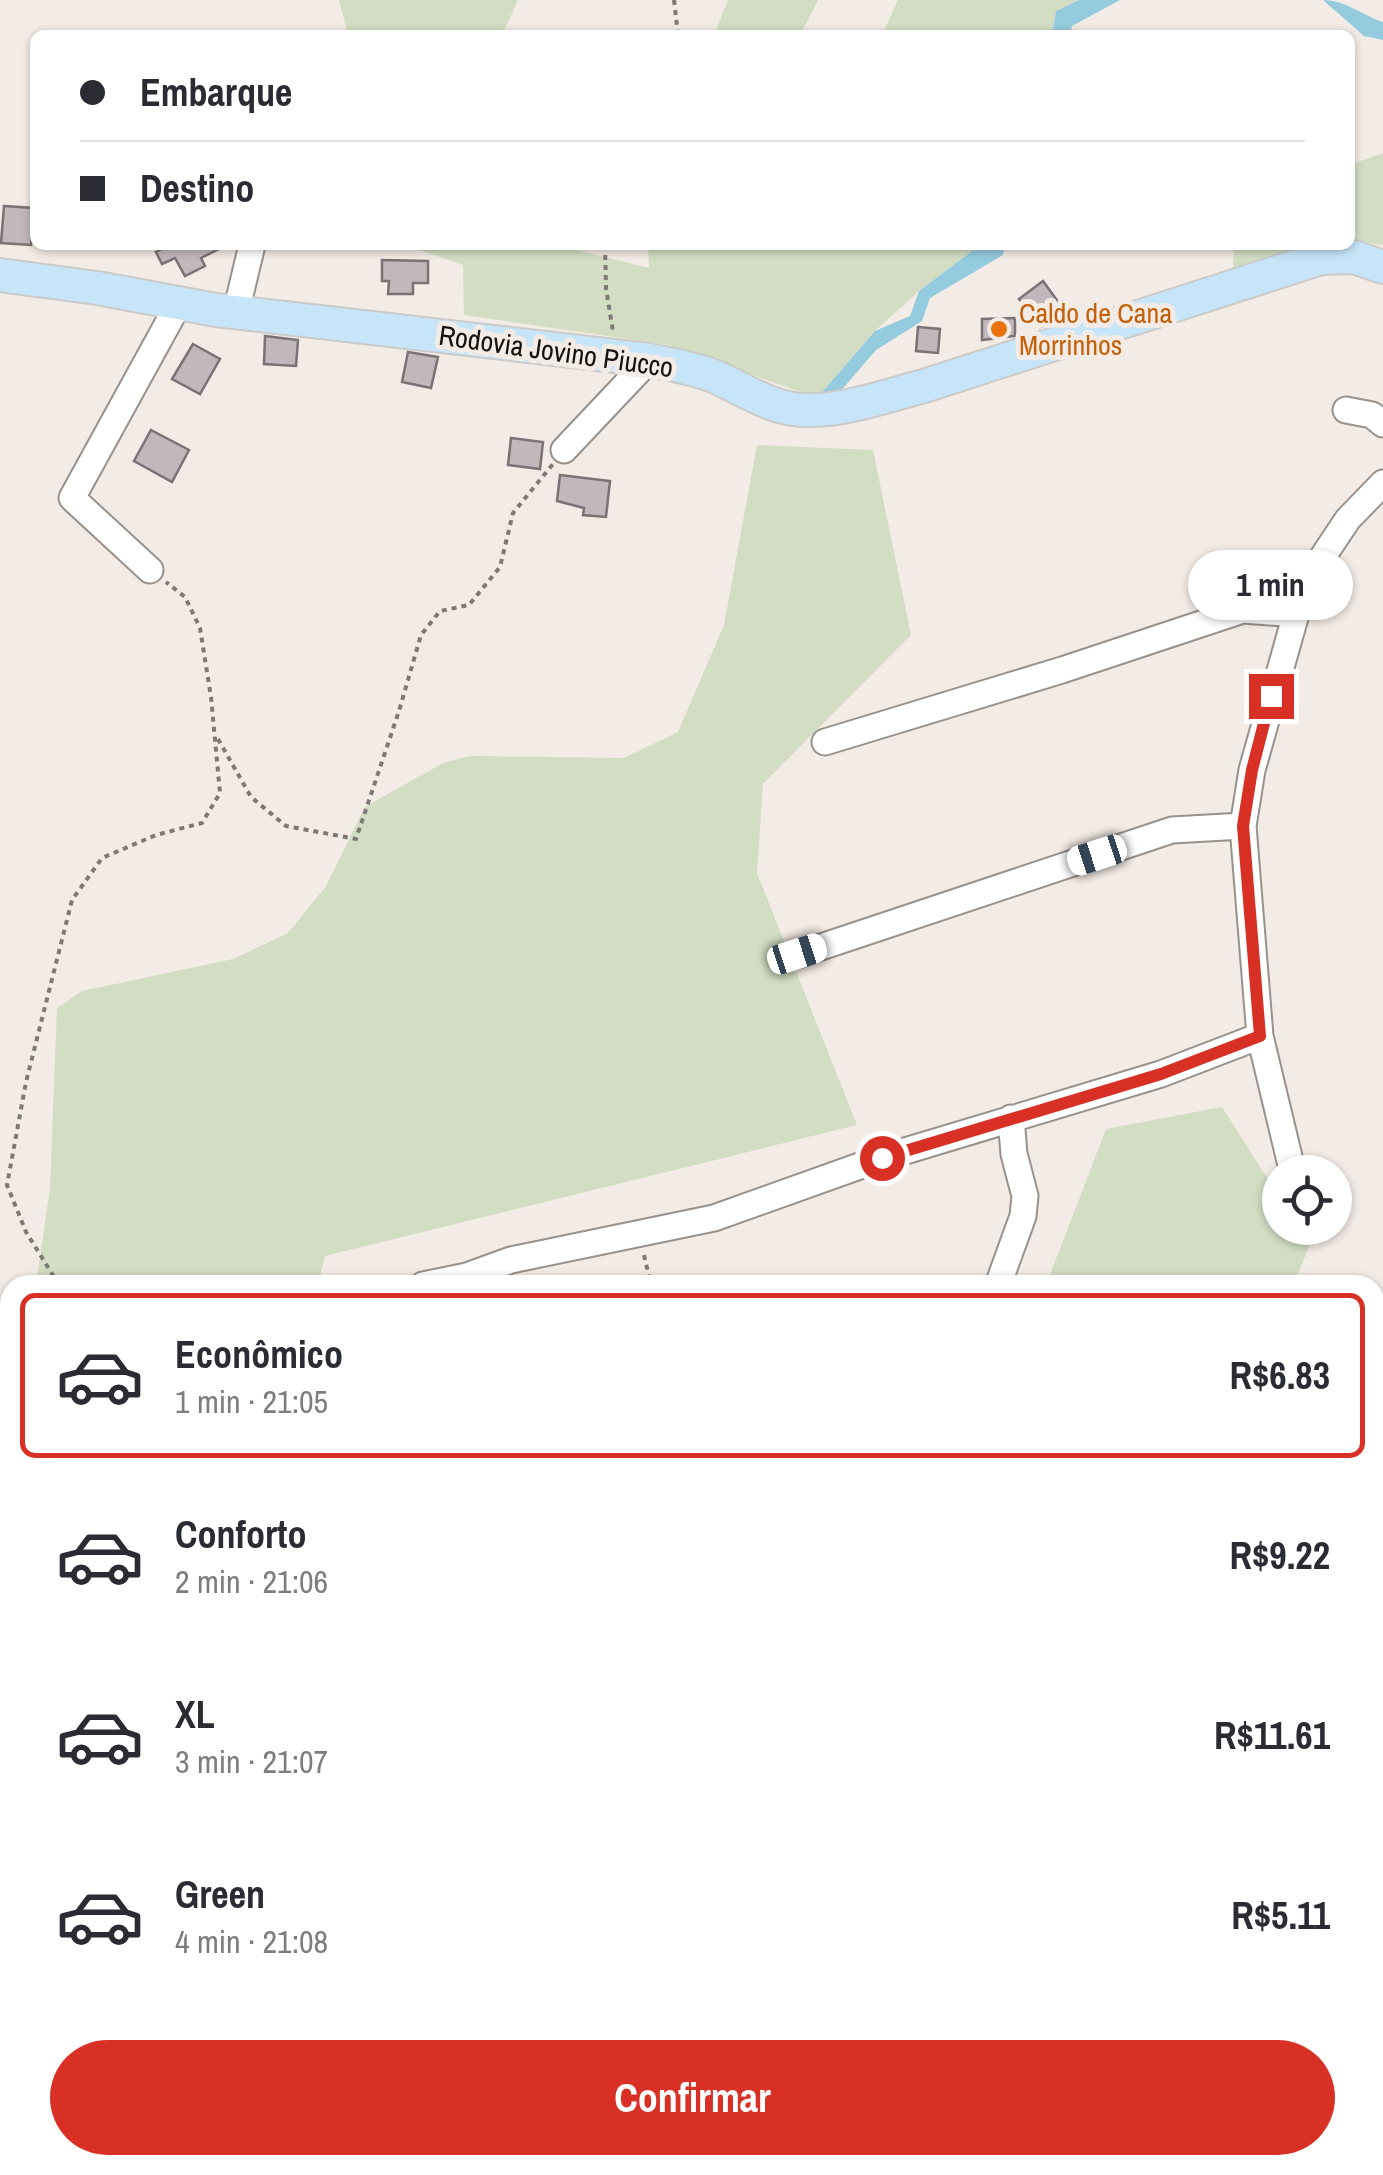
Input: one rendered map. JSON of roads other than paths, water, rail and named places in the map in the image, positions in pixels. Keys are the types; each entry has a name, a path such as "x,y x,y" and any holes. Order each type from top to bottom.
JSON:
{"main road":[{"name":"Rodovia Jovino Piucco","path":"0,275 98,288 178,305 633,358 715,376 777,406 802,410 827,409 924,386 1322,258 1354,256 1383,267"}],"street":[{"path":"236,312 251,250"},
{"path":"150,570 72,498 178,305"},
{"path":"564,450 633,358"},
{"path":"1346,410 1372,415 1383,424"},
{"path":"1289,1155 1260,1036 1243,826 1252,770 1296,614 1318,564 1348,518 1383,483"},
{"path":"825,742 1243,610 1296,614"},
{"path":"797,954 1172,830 1243,826"},
{"path":"470,1275 510,1260 714,1218 882,1158 1161,1074 1260,1036"},
{"path":"1002,1275 1023,1216 1024,1196 1011,1118"}],"water":[{"path":"1079,0 1120,0 1071,30 1053,30 1056,11"},
{"path":"1323,0 1346,5 1383,22 1383,40 1364,36"},
{"path":"973,250 1004,250 1003,255 930,298 922,321 876,350 831,402 817,398 875,331 910,316 919,291"}],"place":[{"name":"Caldo de Cana Morrinhos","path":"999,329"}]}
